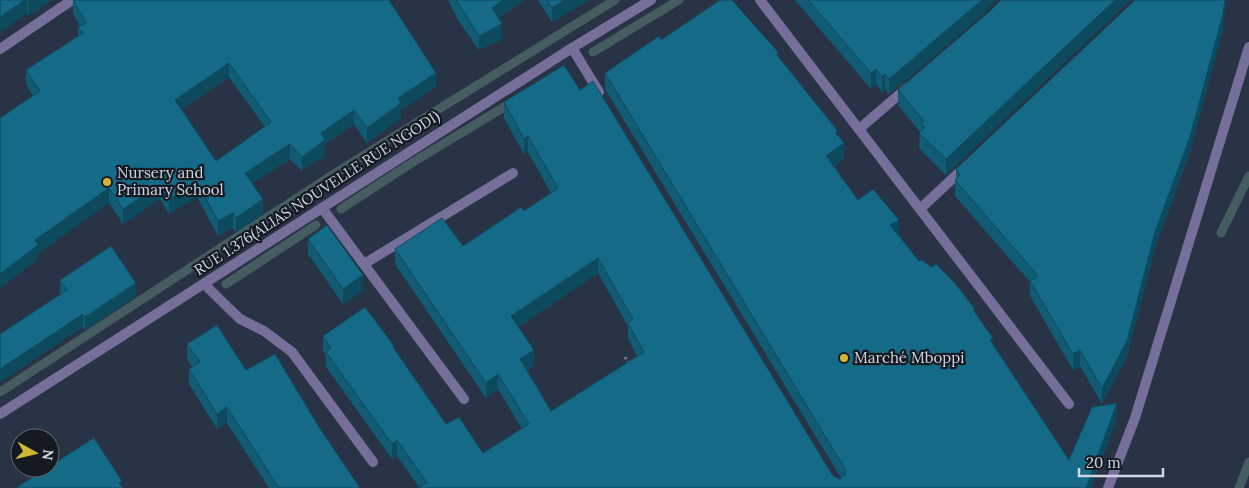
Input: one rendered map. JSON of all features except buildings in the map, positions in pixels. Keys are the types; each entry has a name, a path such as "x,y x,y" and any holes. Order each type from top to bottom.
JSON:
{"street":[{"path":"0,49 72,0"},
{"name":"RUE 1.376(ALIAS NOUVELLE RUE NGODI)","path":"0,414 572,48 651,0"},
{"path":"760,0 1069,404"},
{"path":"1108,488 1135,418 1249,47"},
{"path":"572,48 603,98"},
{"path":"859,129 918,79"},
{"path":"920,209 970,162"},
{"path":"364,264 513,173"},
{"path":"322,208 464,399"},
{"path":"204,284 240,319 264,331 292,352 373,462"}],"path":[{"path":"625,357 630,365"}],"waterway":[{"path":"0,392 337,172 615,0"},
{"path":"593,52 679,0"},
{"path":"341,209 410,164 514,101"},
{"path":"1221,233 1249,176"},
{"path":"226,284 316,225"},
{"path":"1239,488 1249,462"}],"place":[{"name":"Nursery and Primary School","path":"107,182"},
{"name":"Marché Mboppi","path":"844,358"}]}
